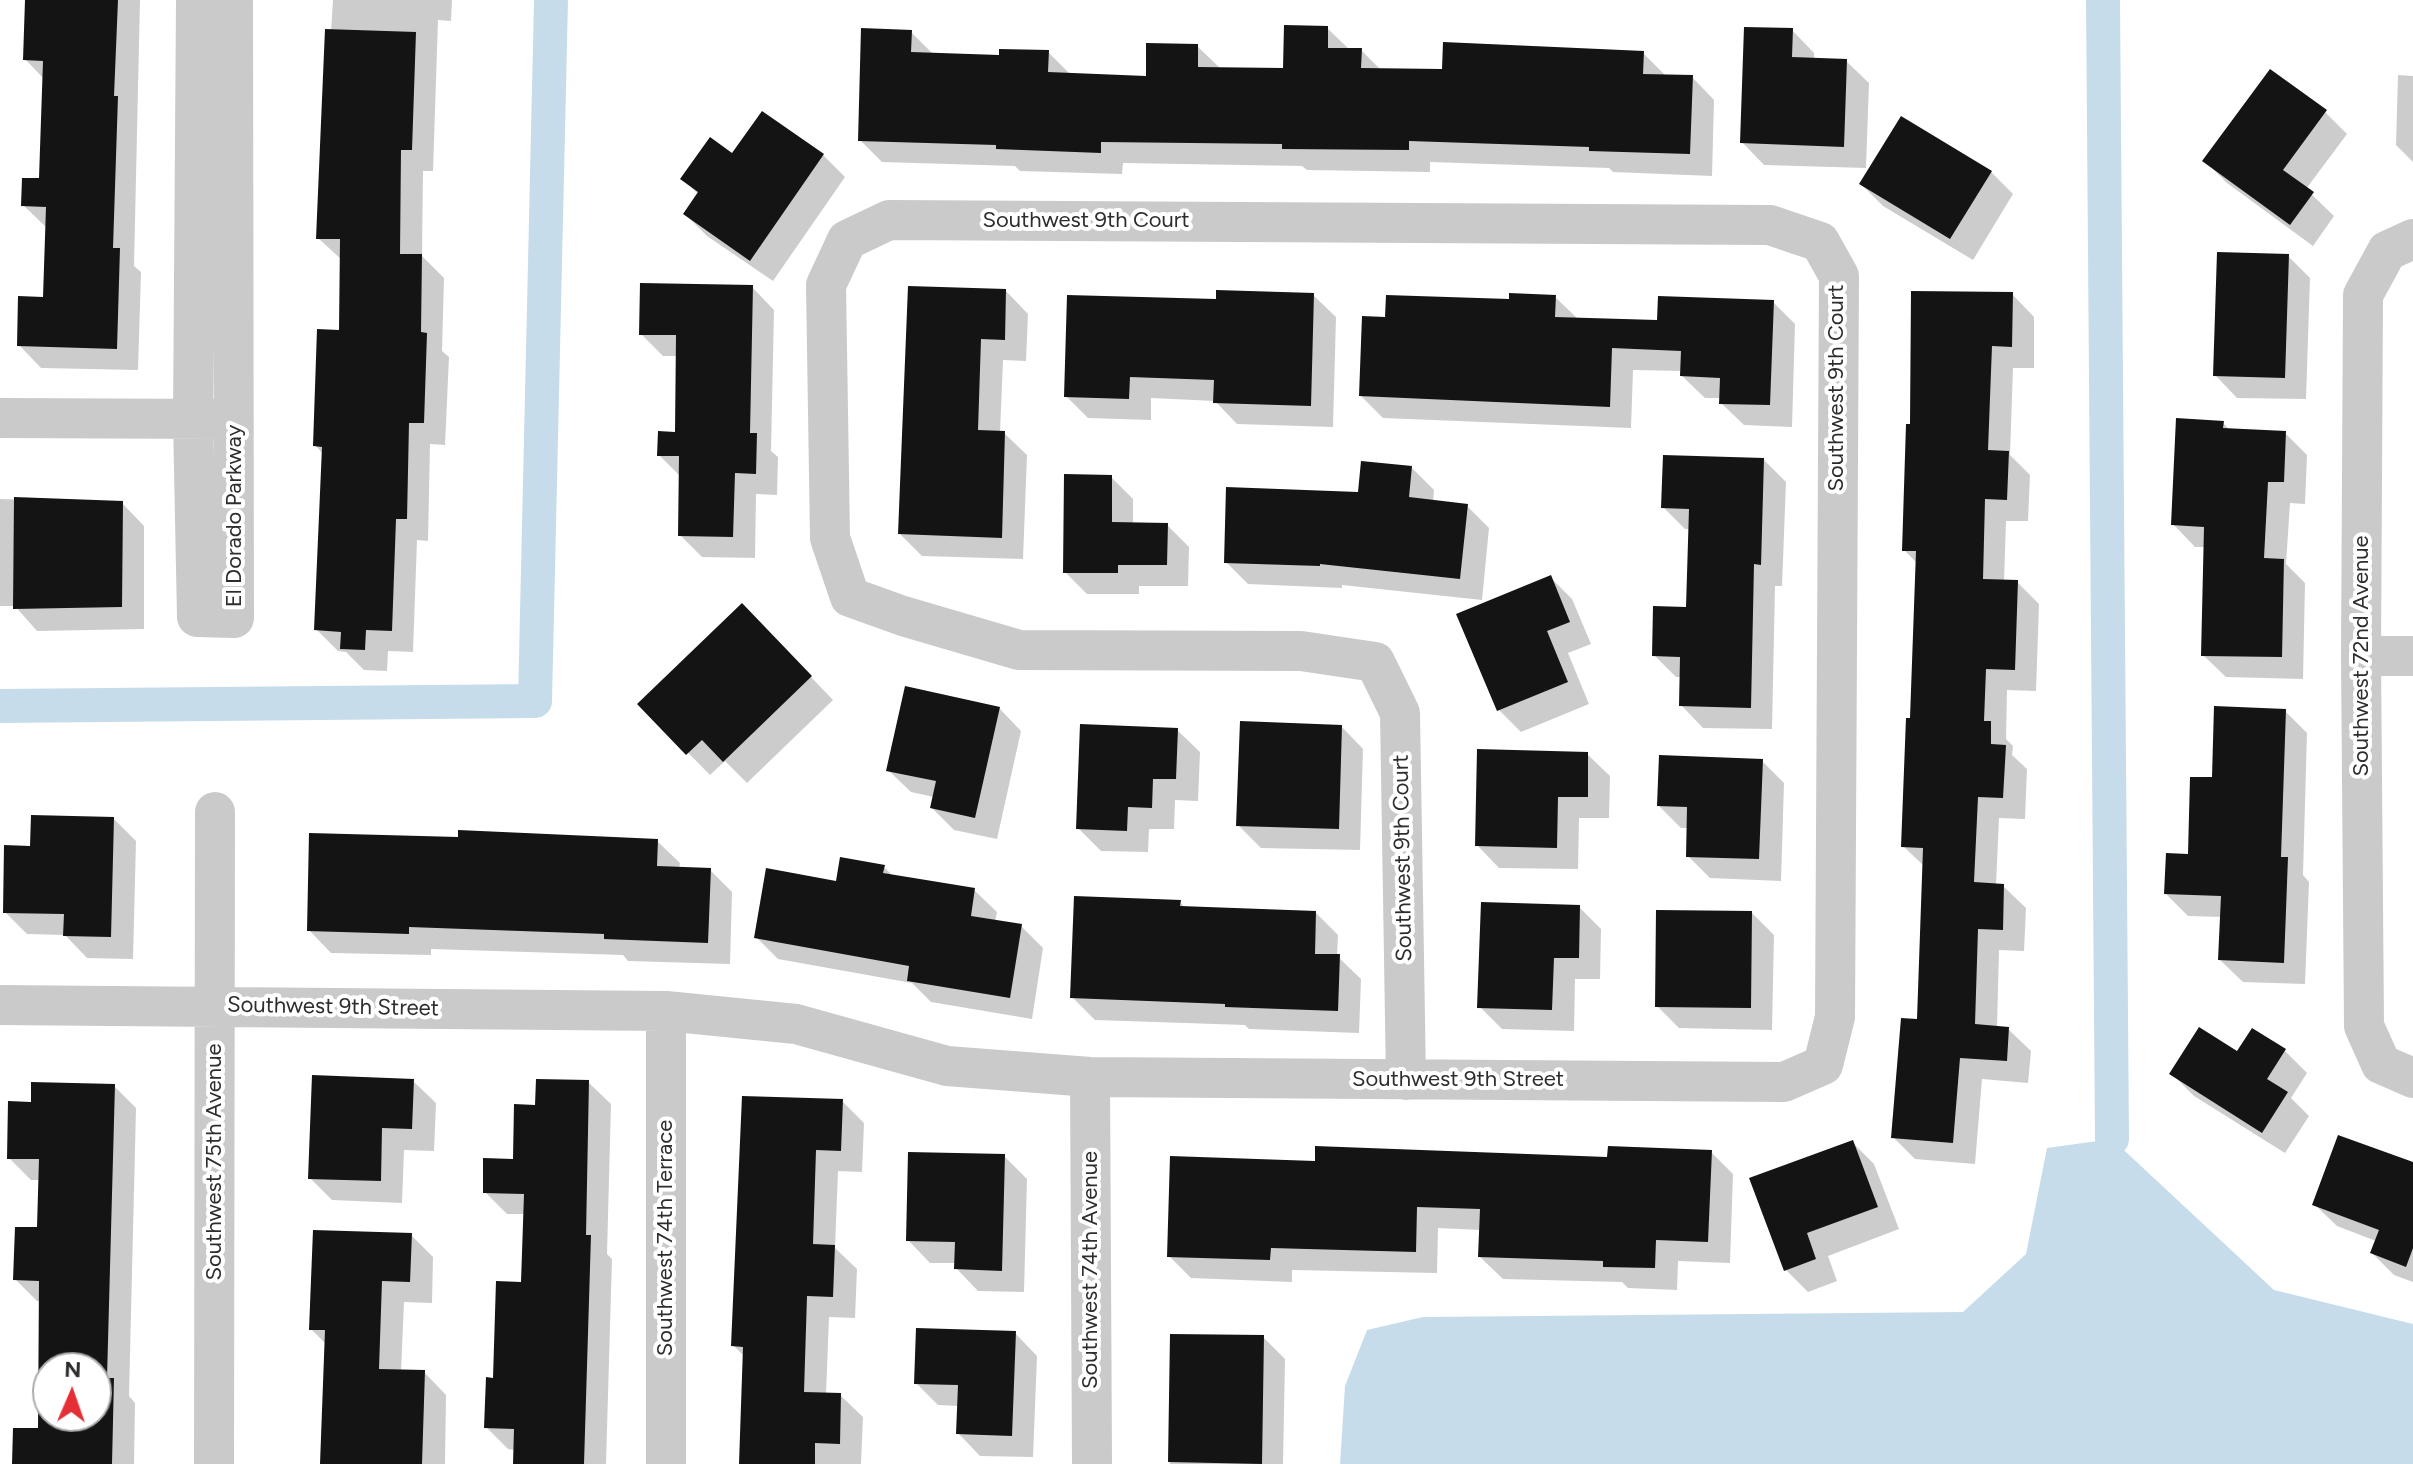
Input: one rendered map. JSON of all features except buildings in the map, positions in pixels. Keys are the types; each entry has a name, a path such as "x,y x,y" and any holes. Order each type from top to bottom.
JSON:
{"street":[{"name":"El Dorado Parkway","path":"196,0 193,420 216,618 235,419 233,0"},
{"name":"Southwest 9th Court","path":"1406,1080 1400,713 1375,662 1301,651 1019,650 850,597 830,538 826,285 847,240 889,220 1770,225 1820,242 1839,276 1835,1017 1823,1065"},
{"name":"Southwest 72nd Avenue","path":"2397,1071 2364,1026 2361,656 2363,295 2400,245"},
{"path":"0,418 235,419"},
{"path":"2361,656 2413,656"},
{"name":"Southwest 75th Avenue","path":"214,1464 215,812"},
{"name":"Southwest 9th Street","path":"0,1005 666,1011 796,1024 947,1066 1090,1077 1784,1082 1823,1065"},
{"name":"Southwest 74th Terrace","path":"666,1011 666,1464"},
{"name":"Southwest 74th Avenue","path":"1090,1077 1092,1464"}],"water":[{"path":"2112,1139 2274,1290 2413,1324 2413,1464 1340,1464 1345,1386 1367,1330 1423,1317 1963,1312 2026,1254 2047,1148"}],"waterway":[{"path":"0,706 535,701 551,0"},
{"path":"2103,0 2112,1139"}]}
